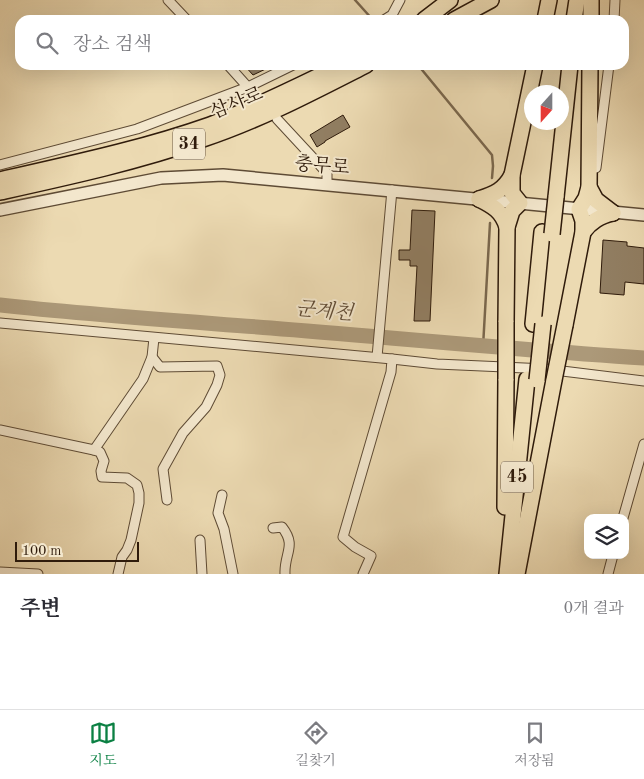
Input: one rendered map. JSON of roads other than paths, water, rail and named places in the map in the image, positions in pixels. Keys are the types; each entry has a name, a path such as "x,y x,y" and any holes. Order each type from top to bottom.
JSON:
{"highway":[{"path":"430,15 450,0"},
{"path":"463,15 491,0"},
{"path":"546,15 549,0"},
{"path":"565,15 567,0"},
{"path":"574,15 576,0"},
{"path":"591,0 591,15"},
{"name":"삼사로","path":"0,180 134,148 209,125 269,101 332,70"},
{"name":"삼사로","path":"0,192 78,175 204,139 275,111 356,70"},
{"path":"506,574 507,227 512,211 520,203 512,193 512,176 534,70"},
{"path":"558,85 559,70"},
{"name":"45","path":"506,574 532,380 551,196 569,70"},
{"path":"590,70 591,190 596,200 613,212"},
{"name":"45","path":"551,196 554,130"},
{"path":"479,199 500,191 507,185 512,176"},
{"path":"517,574 583,232 580,210 591,190"},
{"path":"479,199 493,206 501,213 507,227"},
{"path":"583,232 589,224 598,218 613,212"},
{"name":"45","path":"517,574 532,380"}],"street":[{"path":"168,0 182,15"},
{"path":"392,15 400,0"},
{"path":"614,15 615,0"},
{"path":"233,70 255,95"},
{"path":"0,165 137,129 248,87 283,70"},
{"path":"591,190 595,184 596,158 600,146 608,70"},
{"path":"277,119 327,172 327,185"},
{"name":"충무로","path":"0,210 161,178 223,175 644,215"},
{"path":"377,353 392,190"},
{"path":"0,323 154,338 377,353 392,359 437,364 546,369 644,380"},
{"path":"94,450 143,379 152,357 154,338"},
{"path":"152,357 160,367 217,366 220,375 206,407 183,433 163,469 167,500"},
{"path":"363,574 370,556 343,538 390,372 392,359"},
{"path":"0,430 100,452 104,461 100,471 102,477 127,478 137,485 139,503 134,530 118,574"},
{"path":"625,514 644,444"},
{"path":"222,494 218,514 224,529 232,574"},
{"path":"273,528 282,527 289,535 290,541 285,574"},
{"path":"200,540 202,574"},
{"path":"608,574 612,559"},
{"path":"0,572 38,574"}],"waterway":[{"path":"355,0 368,15"},
{"path":"422,70 492,155 492,178"},
{"path":"483,347 490,223"},
{"name":"군계천","path":"0,305 136,318 644,358"}]}
